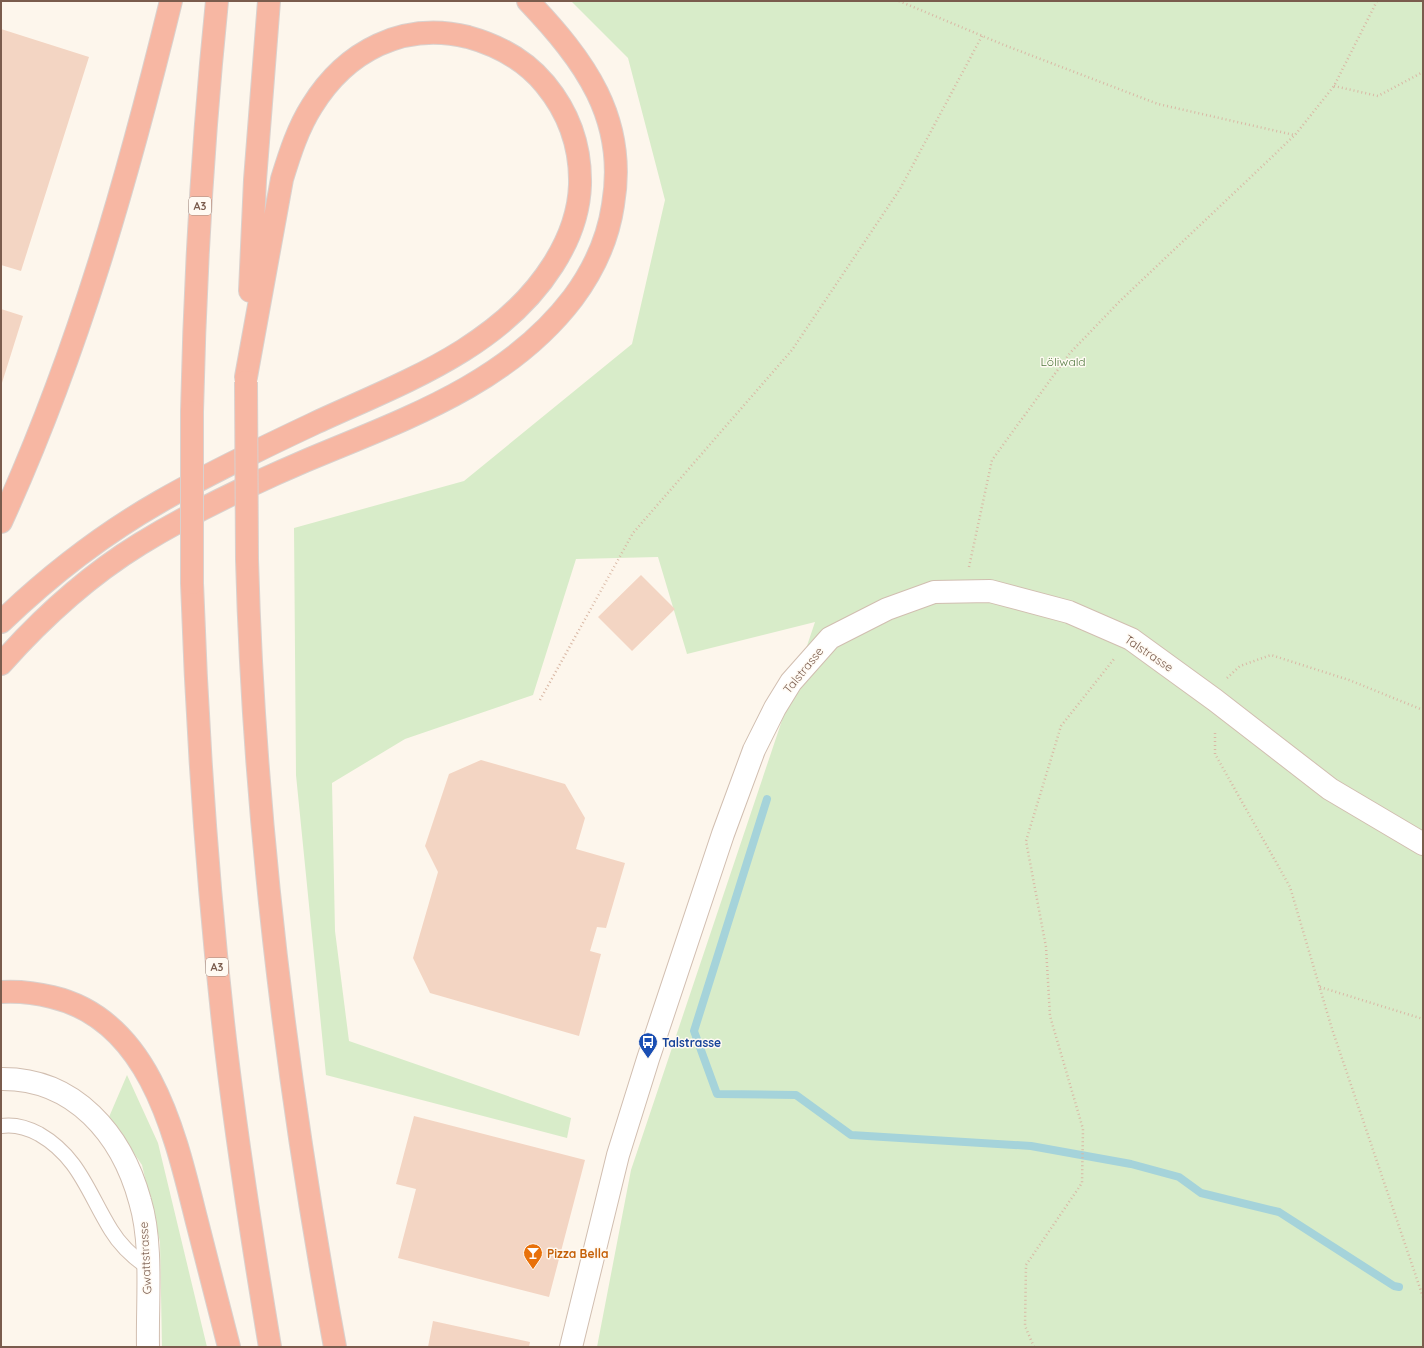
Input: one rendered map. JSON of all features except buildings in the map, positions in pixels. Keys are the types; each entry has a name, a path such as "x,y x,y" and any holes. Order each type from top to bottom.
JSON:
{"highway":[{"path":"1,522 47,416 83,316 126,175 171,1"},
{"name":"A3","path":"217,1 207,110 197,249 192,412 192,583 195,678 215,951 233,1106 250,1227 270,1347"},
{"path":"269,1 255,180 246,379 247,559 256,747 273,940 306,1179 335,1347"},
{"path":"1,664 28,635 79,588 140,544 224,499 299,464 456,395 509,362 558,316 587,277 608,231 616,184 614,146 603,104 588,75 569,46 528,1"},
{"path":"1,622 67,564 134,517 221,469 381,393 453,356 492,331 522,305 540,283 564,245 574,221 580,193 578,153 572,131 562,108 539,78 511,56 488,44 463,36 436,33 406,36 380,44 356,57 330,80 304,121 291,150 282,178 246,379"},
{"path":"1,992 46,995 66,1001 84,1009 98,1018 123,1040 142,1065 162,1104 182,1164 229,1347"}],"street":[{"name":"Talstrasse","path":"571,1347 618,1155 648,1059 723,834 754,750 775,708 791,682 830,638 888,609 934,592 990,591 1069,612 1131,639 1216,700 1330,789 1423,844"},
{"name":"Gwattstrasse","path":"1,1079 15,1079 35,1082 54,1089 73,1099 105,1130 118,1150 140,1202 146,1236 148,1347"}],"lane":[{"path":"1,1126 20,1127 34,1132 62,1150 74,1163 119,1241 136,1259 147,1267"}],"path":[{"path":"899,1 982,36 1158,104 1295,135"},
{"path":"964,591 992,460 1070,353 1120,301 1295,135 1334,86 1377,1"},
{"path":"540,700 633,533 792,350 900,189 982,36"},
{"path":"1334,86 1378,96 1423,72"},
{"path":"1034,1347 1025,1326 1026,1265 1082,1183 1083,1129 1050,1016 1046,947 1026,841 1061,726 1131,639"},
{"path":"1423,710 1349,680 1271,656 1240,666 1215,689 1215,754 1290,887 1332,1029 1423,1297"},
{"path":"1320,987 1423,1019"}],"green space":[{"name":"Löliwald","path":"571,1 1423,1 1423,1347 597,1347 631,1170 815,622 687,654 658,557 576,559 533,695 405,739 332,783 335,931 349,1041 571,1118 567,1138 326,1075 296,775 294,528 464,481 632,344 665,200 628,58"},
{"path":"127,1075 158,1143 207,1347 162,1347 160,1242 142,1165 109,1117"}],"waterway":[{"path":"767,799 694,1031 717,1094 796,1095 851,1135 1031,1146 1131,1164 1179,1177 1201,1193 1279,1212 1394,1286 1399,1287"}],"place":[{"name":"Talstrasse","path":"648,1059"},
{"name":"Pizza Bella","path":"533,1270"}]}
